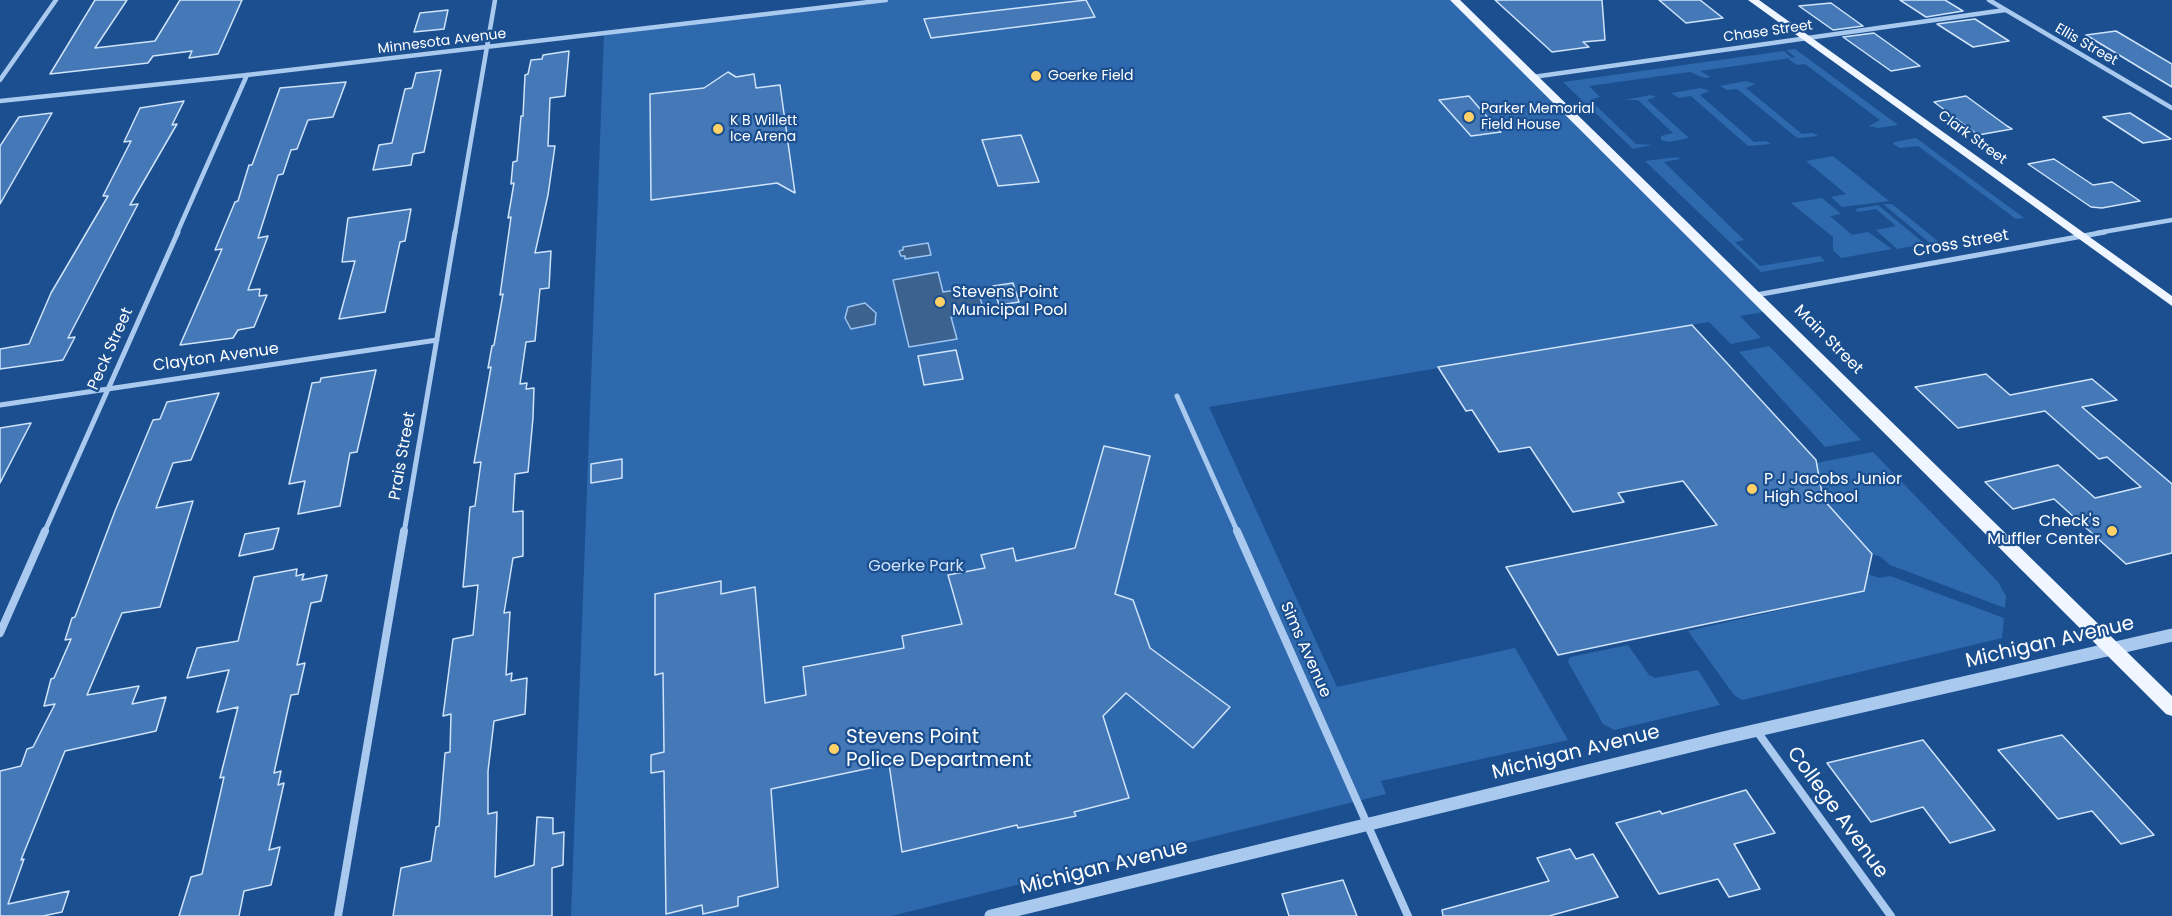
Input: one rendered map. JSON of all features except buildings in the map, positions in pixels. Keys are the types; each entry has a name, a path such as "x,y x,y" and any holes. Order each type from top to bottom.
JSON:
{"main road":[{"name":"Main Street","path":"1455,0 2172,708"},
{"name":"Clark Street","path":"1753,0 2172,302"}],"street":[{"path":"0,80 56,0"},
{"name":"Prais Street","path":"338,916 495,0"},
{"name":"Minnesota Avenue","path":"0,101 247,75 886,0"},
{"name":"Ellis Street","path":"1989,0 2172,108"},
{"name":"Chase Street","path":"1533,77 2005,10"},
{"name":"Peck Street","path":"0,633 247,75"},
{"path":"2163,102 2172,101"},
{"name":"Cross Street","path":"1756,295 2172,220"},
{"name":"Clayton Avenue","path":"0,405 436,340"},
{"name":"Sims Avenue","path":"1177,396 1408,916"},
{"name":"Michigan Avenue","path":"991,916 1756,730 2172,635"},
{"name":"College Avenue","path":"1756,730 1891,916"}],"green space":[{"name":"Goerke Park","path":"886,0 1455,0 1770,311 1740,316 1761,338 1731,344 1709,322 1209,407 1337,687 1515,648 1568,740 1381,781 1386,794 891,916 571,916 604,34"},
{"path":"1795,49 1898,125 1878,128 1869,126 1880,120 1805,64 1797,65 1788,59 1791,58 1700,71 1711,77 1704,78 1690,72 1589,86 1600,97 1590,100 1636,144 1652,145 1633,149 1563,82 1784,51 1792,58 1795,57 1786,50"},
{"path":"1746,81 1755,84 1746,88 1802,134 1813,133 1818,136 1797,138 1737,89 1727,90 1720,86"},
{"path":"1701,88 1709,91 1700,95 1754,142 1766,141 1771,144 1748,146 1691,96 1679,98 1671,93"},
{"path":"1651,95 1656,97 1647,100 1689,138 1669,142 1661,140 1661,136 1673,133 1638,100 1624,100"},
{"path":"1916,138 2024,218 2016,219 1918,146 1900,148 1893,144"},
{"path":"1833,156 1889,201 1842,207 1831,197 1846,194 1806,161"},
{"path":"1678,157 1680,159 1664,162 1744,240 1735,242 1760,266 1820,256 1825,261 1761,272 1645,161"},
{"path":"1822,198 1841,214 1830,216 1852,235 1868,232 1892,249 1841,258 1833,250 1833,237 1791,203"},
{"path":"1883,204 1892,204 1939,242 1930,243"},
{"path":"1878,205 1925,244 1897,249 1876,230 1896,226 1876,209 1858,212 1855,209"},
{"path":"1770,346 1861,440 1825,447 1739,352"},
{"path":"1873,452 1998,582 2006,596 2005,608 1890,565 1881,557 1872,554 1811,485 1816,463"},
{"path":"1867,574 1880,578 1890,576 2004,618 2002,638 1742,700 1734,695 1688,631 1864,591"},
{"path":"1628,645 1649,675 1655,678 1698,670 1720,705 1614,730 1603,724 1568,662 1570,657"}],"shaded area":[{"path":"928,243 931,255 905,259 899,251 903,250 903,247"},
{"name":"Stevens Point Municipal Pool","path":"938,272 943,292 977,287 984,311 951,317 957,339 909,347 893,280"},
{"path":"865,303 876,313 875,324 851,329 845,318 848,307"}],"place":[{"name":"Goerke Field","path":"1036,76"},
{"name":"Parker Memorial Field House","path":"1469,117"},
{"name":"K B Willett Ice Arena","path":"718,129"},
{"name":"Stevens Point Municipal Pool","path":"940,302"},
{"name":"P J Jacobs Junior High School","path":"1752,489"},
{"name":"Check's Muffler Center","path":"2112,531"},
{"name":"Stevens Point Police Department","path":"834,749"}]}
